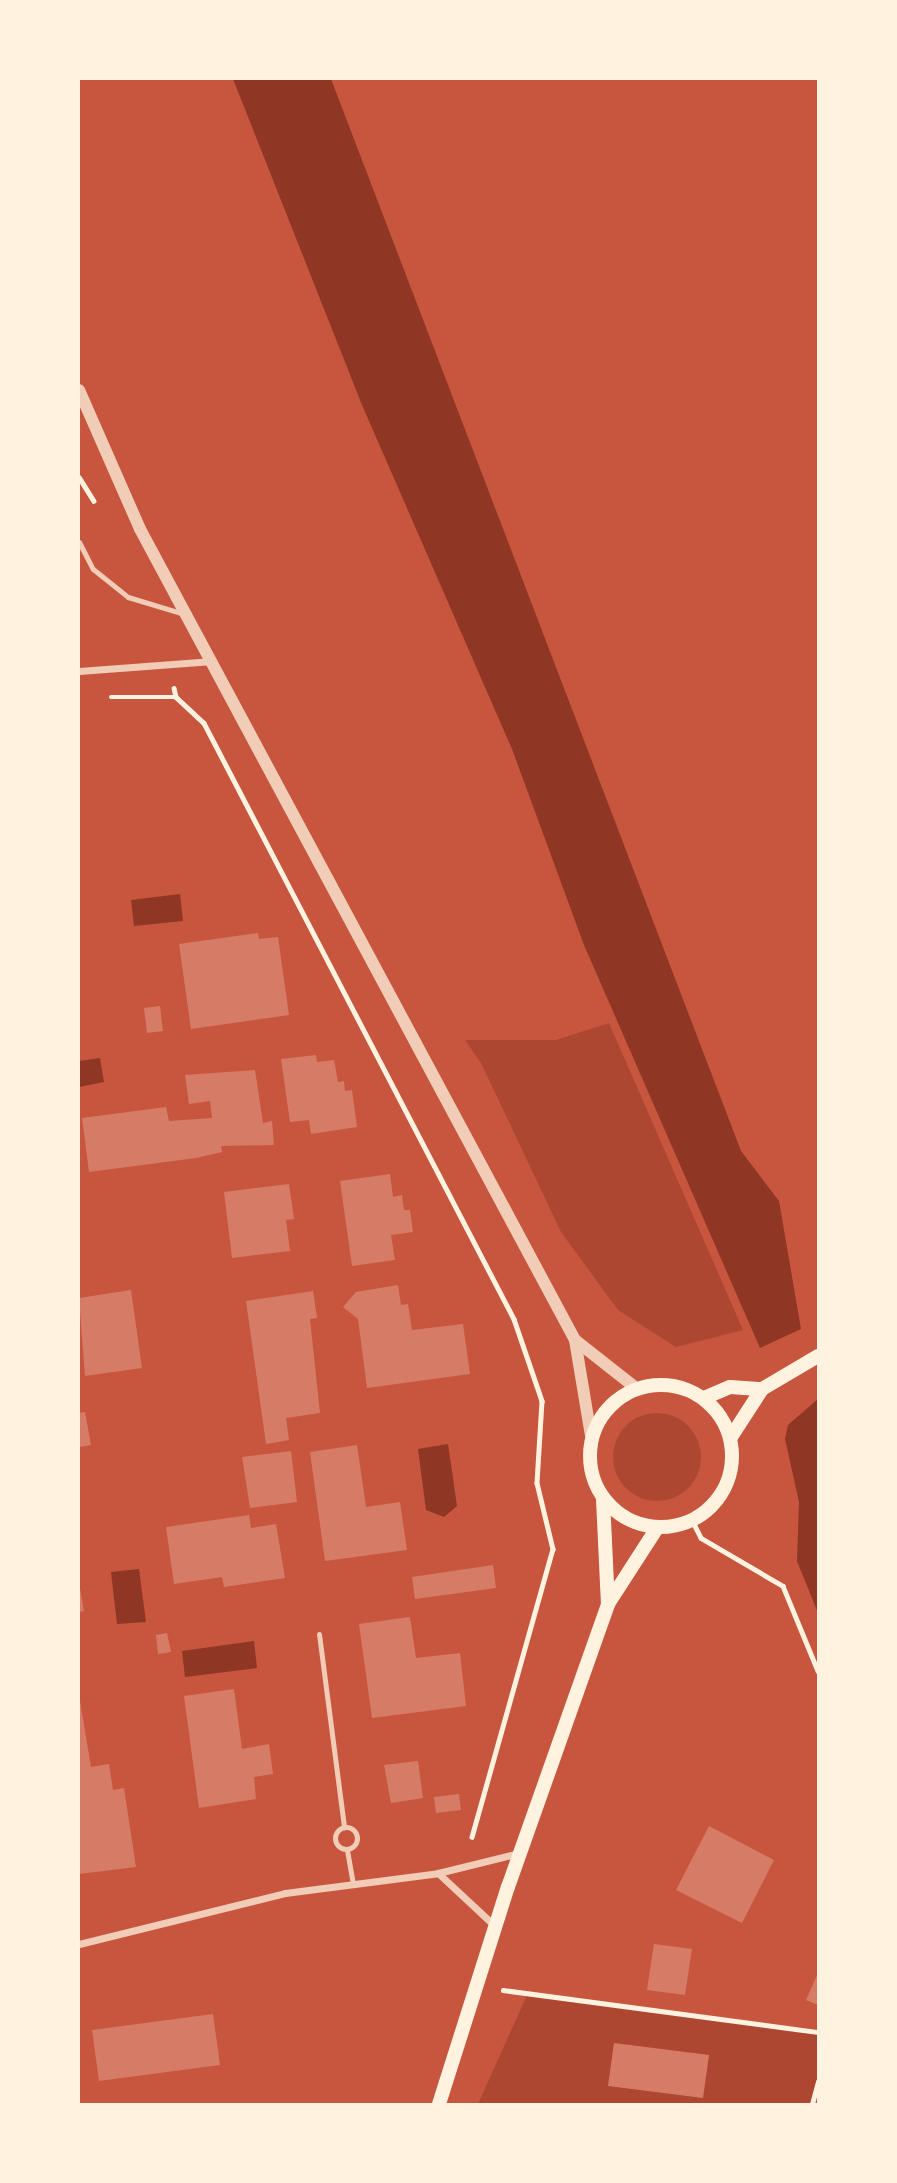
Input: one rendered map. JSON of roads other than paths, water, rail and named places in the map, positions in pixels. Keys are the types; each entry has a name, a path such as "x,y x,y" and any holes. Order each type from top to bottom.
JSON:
{"main road":[{"path":"731,1437 762,1389 818,1356"},
{"path":"603,1499 619,1514 657,1528 692,1520 713,1506 727,1485 733,1461 731,1437 720,1415 704,1398 683,1387 659,1384 636,1388 616,1400 592,1436 591,1468 603,1499 608,1604"},
{"path":"704,1398 730,1387 762,1389"},
{"path":"439,2104 495,1927 608,1604 657,1528"}],"street":[{"path":"79,390 140,529 190,616 575,1340 592,1436"},
{"path":"79,671 213,661"},
{"path":"575,1340 636,1388"},
{"path":"79,1944 285,1893 438,1873 521,1852"},
{"path":"438,1873 495,1927"}],"lane":[{"path":"79,542 93,569 128,597 190,616"},
{"path":"319,1634 344,1827 335,1839 340,1848 347,1850 356,1844 358,1836 344,1827"},
{"path":"347,1850 353,1883"}]}
